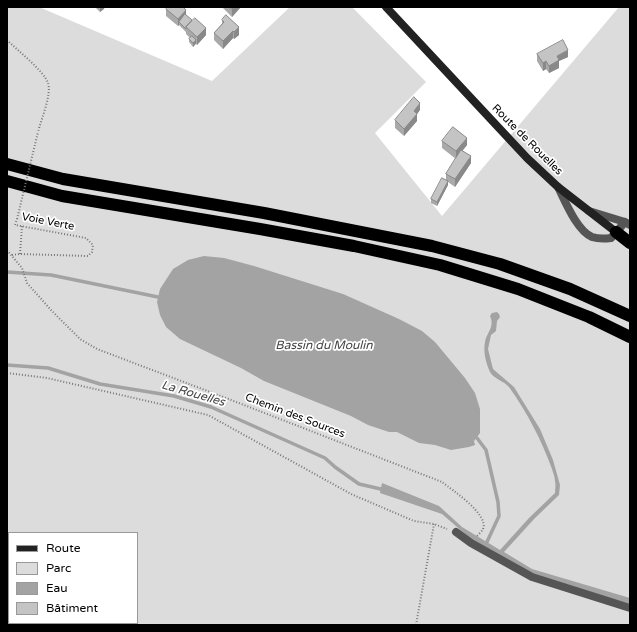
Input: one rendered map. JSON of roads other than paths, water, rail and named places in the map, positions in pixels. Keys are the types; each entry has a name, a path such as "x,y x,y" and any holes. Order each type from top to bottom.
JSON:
{"highway":[{"path":"7,164 64,179 271,214 432,246 500,264 563,286 630,316"},
{"path":"7,181 62,196 354,246 440,265 518,288 589,317 630,337"},
{"path":"616,232 630,243"}],"street":[{"name":"Route de Rouelles","path":"386,7 527,158 558,187 582,230 590,236 599,239 611,238 627,223"},
{"path":"558,187 616,232"},
{"path":"589,211 627,223"},
{"path":"456,532 471,543 532,577 630,608"}],"water":[{"name":"Bassin du Moulin","path":"204,256 224,258 254,266 343,294 422,331 435,342 465,378 475,393 480,409 480,433 474,441 475,445 451,450 435,445 419,443 397,432 389,432 368,425 351,416 264,381 241,368 180,339 166,327 160,315 157,302 160,289 173,269 188,260"},
{"path":"497,312 500,317 497,321 496,331 491,335 488,349 493,369 514,387 540,429 553,460 560,485 559,495 535,518 504,552 532,569 630,598 630,604 538,578 471,539 442,514 380,493 382,483 439,506 462,527 500,550 529,518 555,493 555,480 552,469 534,427 509,387 490,372 487,365 484,346 492,323 490,316 492,313"}],"waterway":[{"path":"7,272 51,275 158,297"},
{"name":"La Rouelles","path":"7,365 48,368 100,384 174,396 211,407 325,458 359,484 385,490"},
{"path":"477,438 486,450 498,502 499,516 486,544"}]}
